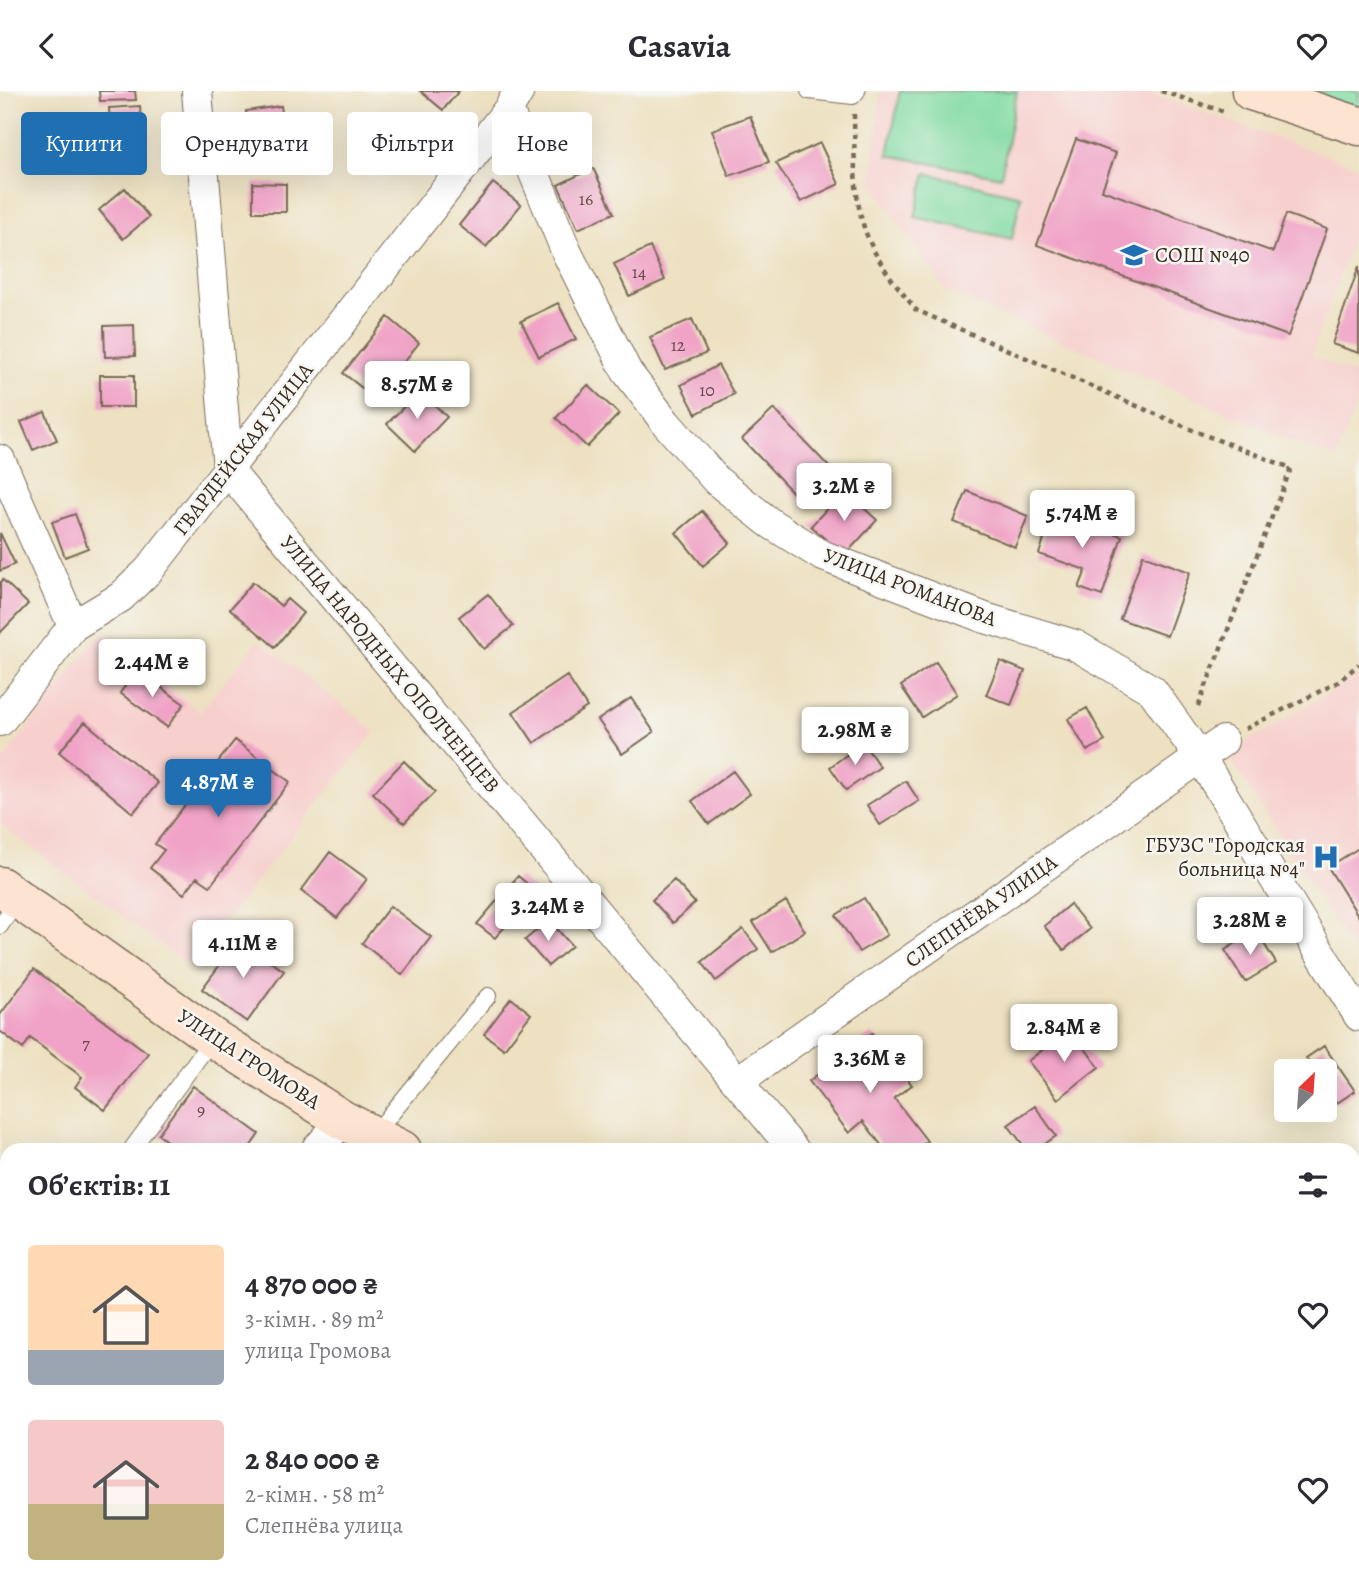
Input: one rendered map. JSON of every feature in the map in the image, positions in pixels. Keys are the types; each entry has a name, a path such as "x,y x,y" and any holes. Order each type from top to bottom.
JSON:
{"street":[{"path":"197,91 228,471"},
{"path":"1251,91 1359,126"},
{"name":"ГВАРДЕЙСКАЯ УЛИЦА","path":"0,721 72,626 121,597 149,570 228,471 268,413 513,101"},
{"name":"УЛИЦА РОМАНОВА","path":"513,101 567,253 628,372 666,423 718,481 770,523 821,555 960,609 1075,645 1152,690 1183,734 1212,750 1359,1016"},
{"path":"0,460 72,626"},
{"name":"УЛИЦА НАРОДНЫХ ОПОЛЧЕНЦЕВ","path":"228,471 788,1143"},
{"name":"СЛЕПНЁВА УЛИЦА","path":"738,1081 1212,750"},
{"name":"УЛИЦА ГРОМОВА","path":"6,904 213,1038 373,1135"},
{"path":"343,1143 373,1135"}],"lane":[{"path":"809,91 855,94"},
{"path":"373,1135 488,996"},
{"path":"136,1143 213,1038"}],"path":[{"path":"855,94 856,192 867,237 886,273 916,310 1197,432 1291,468 1203,699 1183,734"},
{"path":"1212,750 1338,682 1359,664"}],"shaded area":[{"name":"СОШ №40","path":"881,91 1144,91 1359,167 1359,219 1311,356 1359,376 1359,399 1336,458 1307,448 946,291 871,182"},
{"path":"101,632 200,712 259,640 375,731 189,966 0,824 0,764"},
{"name":"ГБУЗС \"Городская больница №4\"","path":"1359,675 1359,960 1227,754"}],"green space":[{"path":"900,91 1017,91 1001,177 888,155"},
{"path":"1282,91 1359,91 1359,116"},
{"path":"926,173 1021,196 1012,239 915,217"}],"building":[{"path":"99,91 135,91 136,100 100,101"},
{"path":"420,91 459,91 443,110"},
{"path":"140,106 140,112 109,112 109,108"},
{"path":"281,106 282,112 246,112"},
{"path":"750,116 769,162 729,176 712,130"},
{"name":"СОШ №40","path":"1076,139 1116,153 1102,190 1273,252 1286,214 1327,229 1288,336 1037,245"},
{"path":"820,143 839,184 801,202 776,163"},
{"path":"592,168 614,213 578,229 558,185 579,175 592,175"},
{"path":"253,183 286,184 286,212 253,212"},
{"path":"493,183 521,205 486,247 459,225"},
{"path":"125,188 149,217 123,239 99,210"},
{"path":"650,247 665,280 629,296 614,264"},
{"path":"1359,266 1359,353 1332,344"},
{"path":"558,303 576,339 539,357 521,321"},
{"path":"388,317 419,343 375,398 343,373"},
{"path":"692,319 707,353 665,370 650,337"},
{"path":"134,325 135,356 105,357 104,326"},
{"path":"718,365 734,394 696,414 681,385"},
{"path":"100,375 134,375 134,407 100,407"},
{"path":"588,385 619,414 587,447 556,418"},
{"path":"420,390 447,417 415,451 387,424"},
{"path":"774,409 832,470 800,500 742,439"},
{"path":"45,412 57,440 33,450 21,422"},
{"path":"844,490 877,520 844,556 811,526"},
{"path":"967,491 1028,516 1015,547 954,522"},
{"path":"702,511 730,543 703,566 676,533"},
{"path":"1053,512 1122,536 1102,596 1079,588 1086,570 1039,554"},
{"path":"75,514 88,548 65,557 52,522"},
{"path":"0,533 15,564 0,571"},
{"path":"1143,555 1190,572 1167,636 1120,619"},
{"path":"3,580 28,604 0,633 0,583"},
{"path":"253,582 281,606 287,599 303,613 275,647 230,609"},
{"path":"488,594 513,626 484,649 459,617"},
{"path":"1000,661 1025,671 1011,705 986,695"},
{"path":"936,662 957,694 922,717 901,686"},
{"path":"137,670 184,704 167,727 120,693"},
{"path":"567,676 587,707 534,743 513,712"},
{"path":"631,698 654,732 622,754 598,720"},
{"path":"1087,708 1105,741 1087,751 1068,719"},
{"path":"85,722 158,783 133,813 59,752"},
{"path":"235,740 290,782 210,886 197,877 184,894 150,868 164,850 155,844"},
{"path":"863,743 880,767 846,790 830,767"},
{"path":"404,761 435,792 404,823 373,793"},
{"path":"733,771 750,794 709,824 692,801"},
{"path":"906,781 919,801 880,825 867,805"},
{"path":"1359,848 1359,917 1328,867"},
{"path":"330,852 367,879 337,918 301,891"},
{"path":"518,876 536,891 495,938 477,924"},
{"path":"674,880 695,903 673,923 652,900"},
{"path":"864,898 887,935 859,952 836,915"},
{"path":"786,901 805,931 772,952 753,922"},
{"path":"1070,904 1090,929 1064,950 1044,926"},
{"path":"390,906 431,937 402,975 362,943"},
{"path":"549,920 572,946 548,966 525,940"},
{"path":"743,929 758,949 716,981 702,962"},
{"path":"1256,931 1276,963 1245,982 1225,950"},
{"path":"239,939 284,971 247,1022 202,989"},
{"path":"34,969 148,1053 105,1110 75,1087 82,1077 30,1038 23,1049 0,1031 0,1015"},
{"path":"511,998 531,1014 504,1049 484,1034"},
{"path":"1070,1029 1099,1067 1058,1099 1028,1061"},
{"path":"872,1033 912,1085 894,1098 927,1141 880,1143 863,1121 849,1133 809,1081"},
{"path":"1324,1046 1333,1059 1307,1059"},
{"path":"1337,1065 1355,1091 1337,1103"},
{"path":"193,1086 259,1134 253,1143 169,1143 158,1134"},
{"path":"1035,1106 1056,1136 1046,1143 1022,1143 1008,1125"}],"place":[{"name":"СОШ №40","path":"1134,255"},
{"name":"ГБУЗС \"Городская больница №4\"","path":"1326,857"}]}
